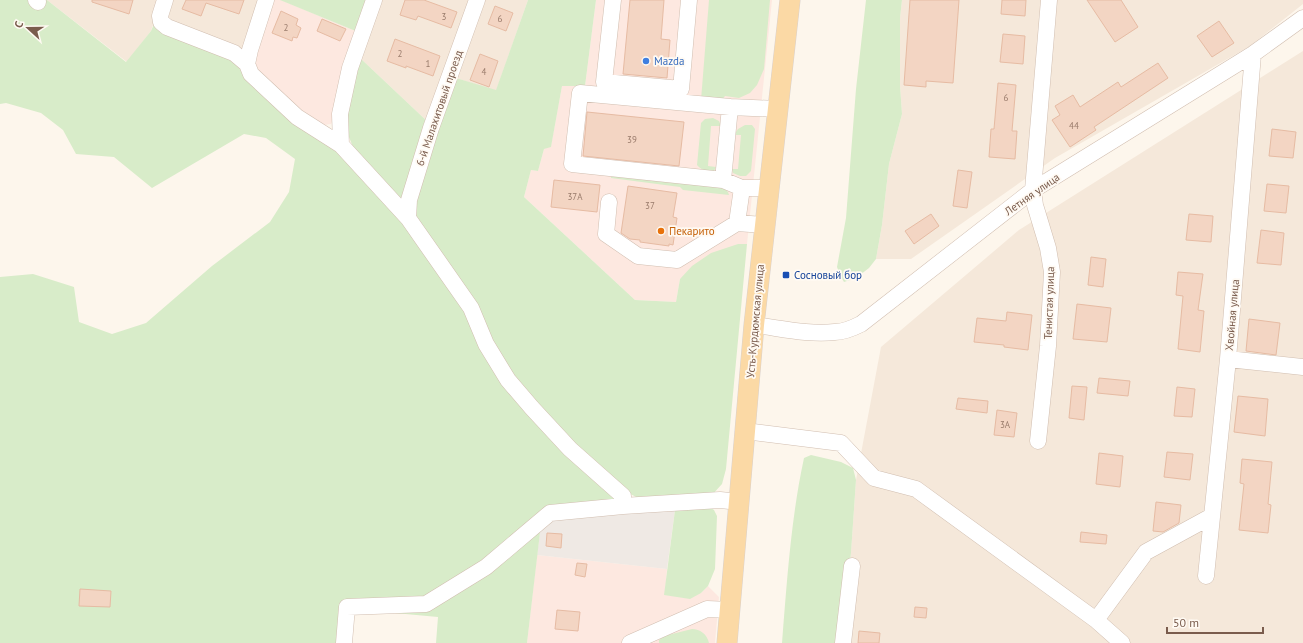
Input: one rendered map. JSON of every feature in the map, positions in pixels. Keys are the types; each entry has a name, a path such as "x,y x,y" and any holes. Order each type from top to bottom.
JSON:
{"main road":[{"name":"Усть-Курдюмская улица","path":"727,643 754,325 790,0"}],"street":[{"path":"166,0 160,16 161,22 167,27 234,53 247,64 251,74 297,117 341,145 408,218 471,308 486,344 508,380 570,449 623,496 623,506"},
{"path":"247,64 266,0"},
{"path":"341,145 340,114 350,68 374,0"},
{"name":"6-й Малахитовый проезд","path":"408,218 409,200 431,128 477,0"},
{"path":"613,0 604,82 681,89 689,0"},
{"name":"Тенистая улица","path":"1038,441 1048,346 1052,272 1048,248 1035,205 1033,190 1049,0"},
{"name":"Летняя улица","path":"754,325 814,332 836,332 851,329 861,324 1033,190 1253,54 1303,18"},
{"name":"Хвойная улица","path":"1206,576 1228,360 1253,54"},
{"path":"768,188 742,188 723,180 572,164 580,93 730,107 777,109"},
{"path":"723,180 730,107"},
{"path":"737,224 742,188"},
{"path":"609,202 606,234 638,256 677,260 737,224 764,225"},
{"path":"1228,360 1303,367"},
{"path":"744,431 842,443 874,478 916,489 1096,620 1122,643"},
{"path":"344,643 347,607 426,604 486,567 550,513 623,506 720,500 740,502"},
{"path":"1096,620 1146,552 1212,516"},
{"path":"843,643 852,566"},
{"path":"630,643 707,609 730,610"}],"shaded area":[{"path":"47,0 161,0 151,31 127,62"},
{"path":"169,0 261,0 245,46 242,49 170,21 166,18"},
{"path":"272,0 281,0 358,32 331,124 324,125 301,113 257,72 252,63"},
{"path":"380,0 472,0 429,123 359,57"},
{"path":"483,0 528,0 496,91 456,78"},
{"path":"596,0 772,0 747,244 738,244 680,279 676,302 635,300 524,197 531,170 538,171 544,149 551,146 562,86 585,86"},
{"path":"902,0 1303,0 1303,4 1250,46 1055,158 911,259 876,259 882,225 889,164 902,114 900,85 900,18"},
{"path":"1303,51 1303,643 841,643 851,553 856,480 881,347 1019,230"},
{"path":"675,510 667,569 537,555 541,524 555,515"},
{"path":"537,555 667,569 665,595 701,593 708,586 719,597 715,643 527,643"}],"green space":[{"path":"0,0 47,0 126,62 151,31 154,24 233,57 338,149 403,221 465,311 482,346 614,495 615,501 555,515 541,524 527,643 436,643 438,617 351,609 348,643 0,643 0,277 33,274 74,287 79,322 112,334 146,323 212,266 270,222 289,192 295,159 266,138 244,134 152,188 114,157 76,154 63,130 41,113 6,103 0,104"},
{"path":"280,0 368,0 358,32"},
{"path":"528,0 596,0 585,86 562,86 551,147 544,149 538,171 531,170 524,197 635,300 676,302 680,279 692,266 711,253 738,244 747,244 726,469 722,484 712,495 638,498 623,490 575,445 513,375 415,216 415,201 456,78 496,90"},
{"path":"709,0 770,0 764,69 757,85 750,93 739,98 725,96 720,102 701,100"},
{"path":"866,0 902,0 900,18 900,85 902,114 889,164 882,225 876,259 869,268 856,278 844,282 837,267 846,218 856,89"},
{"path":"359,57 429,123 404,197 401,199 353,147 347,132 346,116"},
{"path":"713,118 719,121 721,126 711,126 708,166 716,167 714,171 709,171 703,170 697,165 701,123 705,119"},
{"path":"745,125 752,125 755,129 751,171 746,176 740,176 733,173 732,169 738,169 741,135 734,135 738,129"},
{"path":"611,174 724,188 729,195 683,190 680,187 611,178"},
{"path":"811,455 841,462 853,468 856,480 851,553 841,643 782,643 790,550 796,504 804,458"},
{"path":"708,506 714,510 717,516 715,569 708,586 701,593 690,599 664,595 675,510"},
{"path":"692,629 703,633 707,637 709,643 659,643 659,640 664,636"}],"building":[{"path":"92,0 133,0 129,14 92,2"},
{"path":"186,0 244,0 239,14 206,3 201,16 182,9"},
{"path":"405,0 424,0 457,12 451,28 418,16 416,20 400,15"},
{"name":"Mazda","path":"630,0 664,0 661,39 670,40 667,78 623,74"},
{"path":"910,0 959,0 953,83 926,81 926,87 904,85"},
{"path":"1002,0 1026,0 1025,16 1001,14"},
{"path":"1087,0 1121,0 1138,27 1115,42"},
{"path":"495,6 513,13 506,31 488,24"},
{"path":"281,11 298,19 296,25 301,28 297,38 293,37 292,41 272,33"},
{"path":"322,19 346,29 340,41 317,31"},
{"path":"1219,21 1234,43 1212,57 1197,36"},
{"path":"1003,34 1025,36 1023,64 1000,62"},
{"path":"395,39 440,56 433,76 387,61"},
{"path":"480,54 498,61 489,87 470,80"},
{"path":"1158,63 1168,78 1094,127 1096,130 1070,147 1052,120 1060,115 1055,106 1073,95 1080,107 1118,82 1121,87"},
{"path":"998,83 1016,85 1012,131 1017,131 1015,159 989,157 991,129 994,129"},
{"path":"587,112 684,122 679,166 583,156"},
{"path":"1272,129 1296,132 1293,158 1269,156"},
{"path":"958,170 972,172 967,208 953,206"},
{"path":"554,180 600,185 597,212 551,207"},
{"path":"1267,184 1289,186 1286,213 1264,211"},
{"path":"628,186 677,193 673,217 677,218 673,245 669,244 669,246 640,242 640,240 630,239 621,233"},
{"path":"931,214 939,226 914,244 905,231"},
{"path":"1189,214 1213,216 1211,242 1186,240"},
{"path":"1261,230 1284,233 1281,265 1257,263"},
{"path":"1091,257 1106,259 1103,287 1088,285"},
{"path":"1178,272 1203,274 1198,310 1204,311 1200,352 1178,349 1183,296 1176,295"},
{"path":"1077,304 1111,308 1107,342 1073,339"},
{"path":"1007,312 1032,315 1028,350 1004,347 1004,345 974,342 977,318 1006,321"},
{"path":"1249,319 1280,323 1276,355 1246,351"},
{"path":"1099,378 1130,381 1128,396 1097,393"},
{"path":"1072,386 1087,387 1084,420 1069,418"},
{"path":"1177,387 1195,389 1192,417 1174,416"},
{"path":"1238,396 1268,399 1265,436 1234,432"},
{"path":"958,398 988,401 987,413 956,409"},
{"path":"997,410 1017,413 1014,437 994,435"},
{"path":"1167,452 1193,454 1190,480 1164,477"},
{"path":"1099,453 1123,456 1120,487 1096,484"},
{"path":"1242,459 1272,462 1268,504 1271,505 1268,533 1239,530 1244,484 1240,483"},
{"path":"1156,502 1181,505 1179,523 1163,532 1153,531"},
{"path":"1081,532 1107,535 1106,544 1080,542"},
{"path":"547,533 562,534 561,548 546,546"},
{"path":"577,563 587,564 585,577 575,575"},
{"path":"80,589 111,591 110,607 79,606"},
{"path":"915,607 927,608 926,618 914,617"},
{"path":"557,610 580,612 578,631 555,629"},
{"path":"859,631 880,633 879,643 858,643"}],"place":[{"name":"Mazda","path":"646,61"},
{"name":"Пекарито","path":"661,231"},
{"name":"Сосновый бор","path":"786,275"}]}
